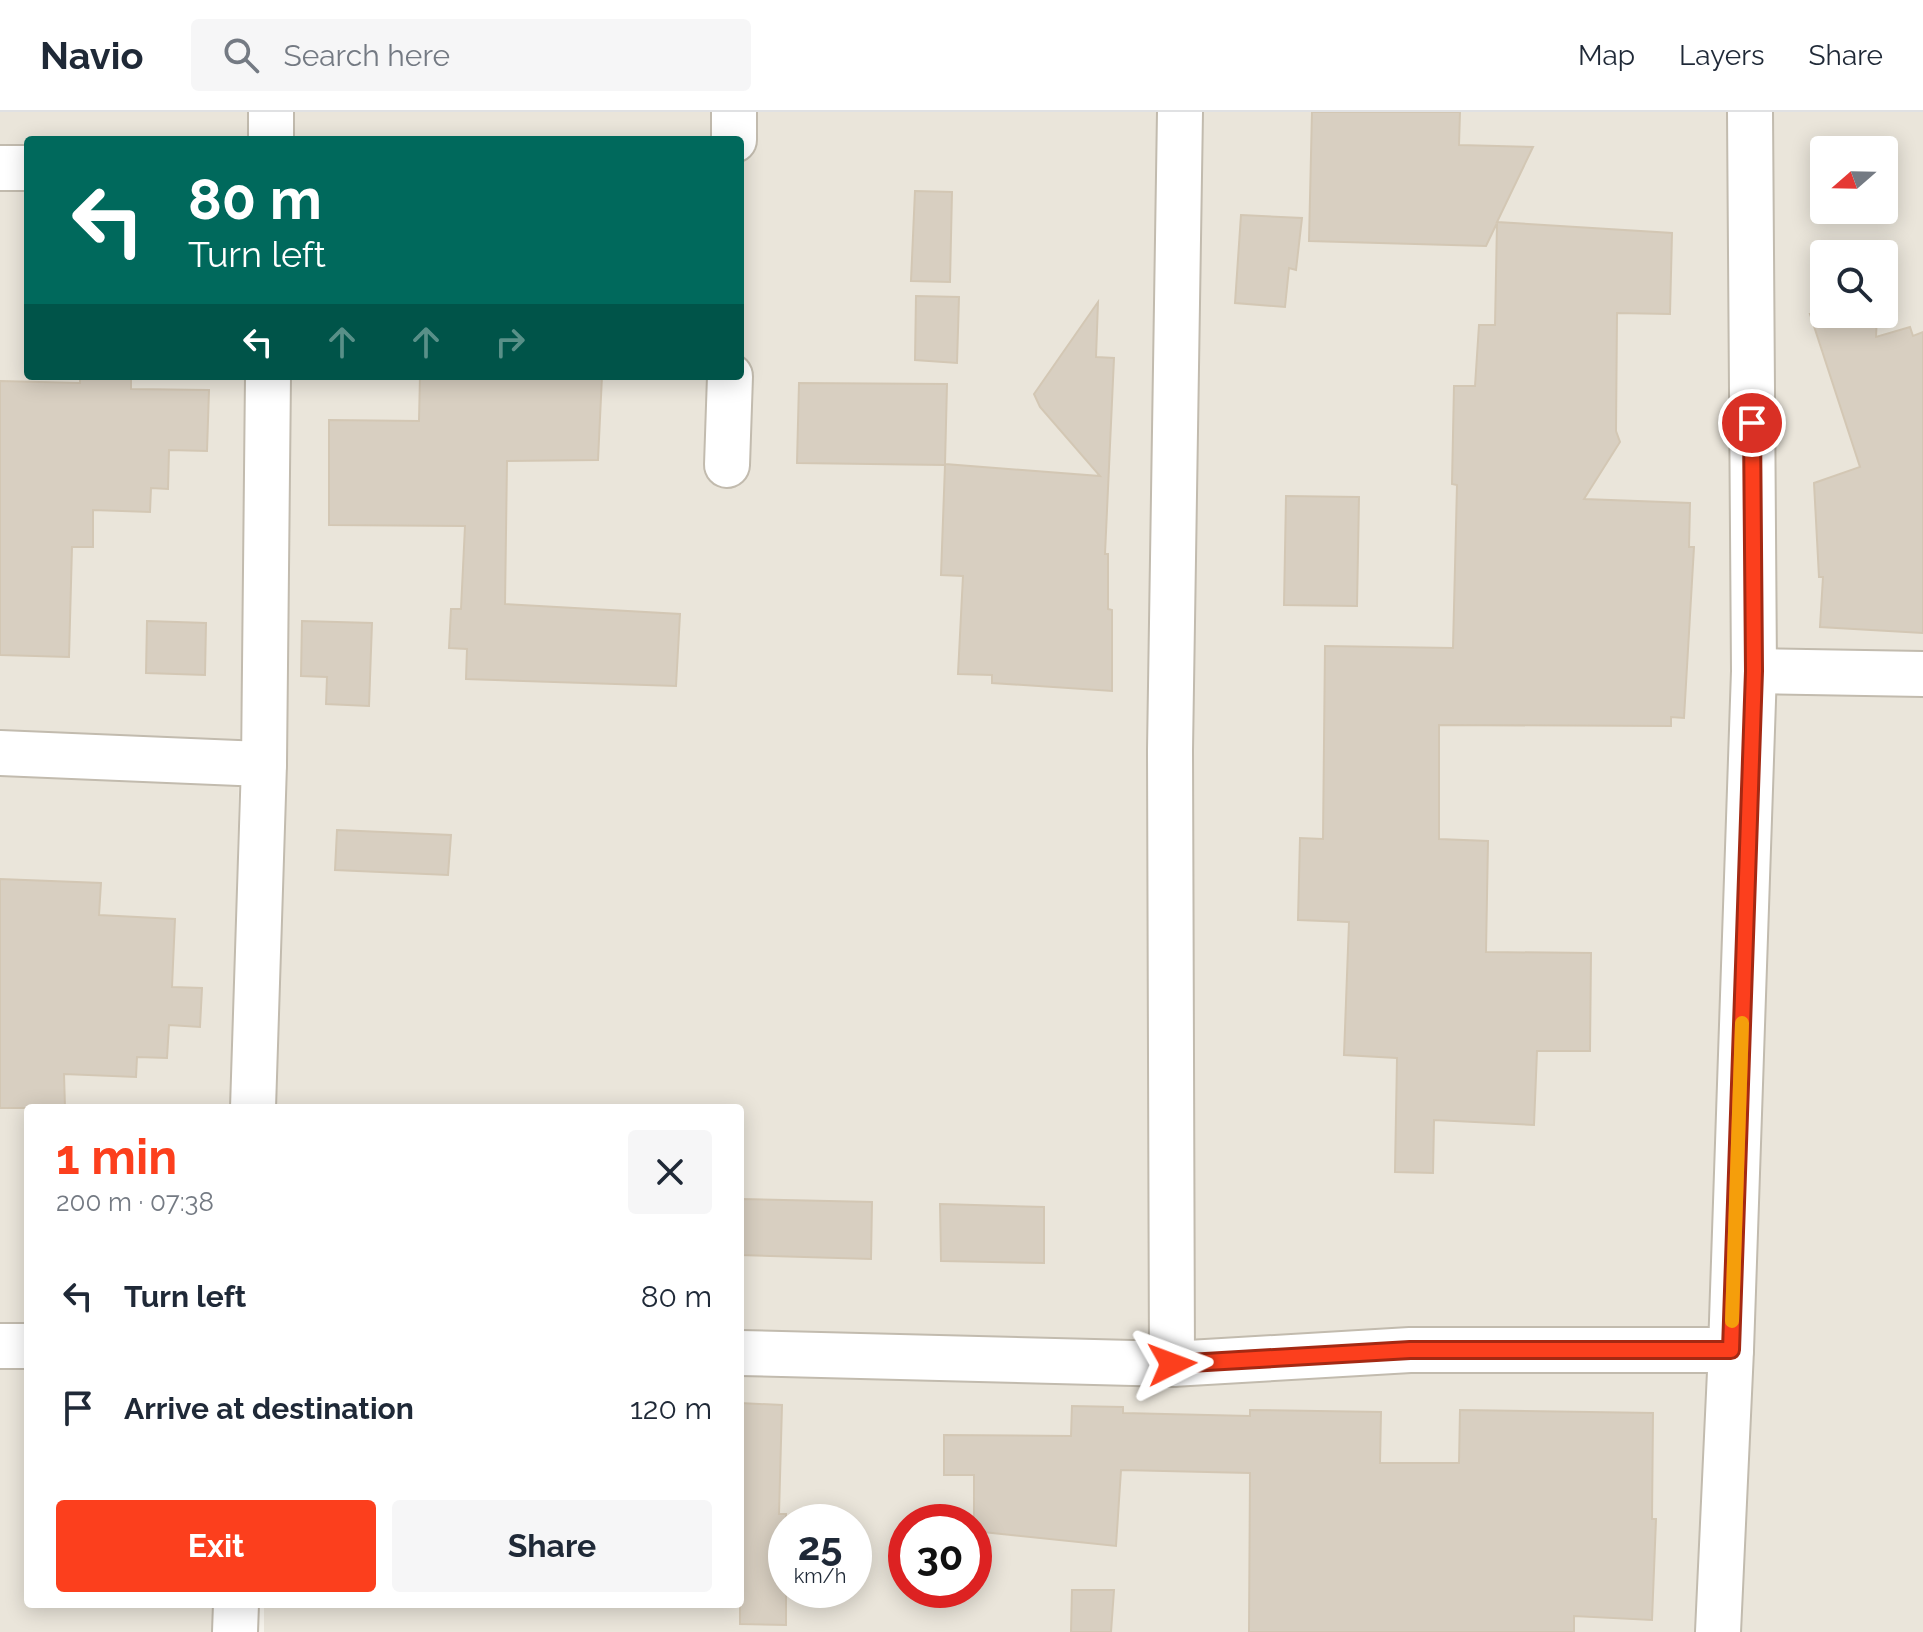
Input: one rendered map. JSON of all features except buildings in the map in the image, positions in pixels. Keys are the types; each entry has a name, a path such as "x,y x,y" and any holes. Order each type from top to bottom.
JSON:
{"street":[{"path":"271,112 271,136"},
{"path":"734,112 734,136"},
{"path":"1172,1364 1170,750 1180,112"},
{"path":"1718,1632 1731,1350 1754,671 1750,112"},
{"path":"0,168 24,168"},
{"path":"253,1104 264,764 268,380"},
{"path":"727,465 730,380"},
{"path":"1754,671 1923,674"},
{"path":"0,753 264,764"},
{"path":"0,1346 24,1346"},
{"path":"744,1353 1172,1364 1410,1350 1731,1350"},
{"path":"235,1632 236,1608"}],"shaded area":[{"path":"0,112 255,112 255,136 24,136 24,380 249,380 231,1104 24,1104 24,1608 218,1608 217,1632 0,1632"},
{"path":"284,112 1923,112 1923,1632 264,1632 264,1608 744,1608 744,1104 271,1104 281,380 744,380 744,136 284,136"}],"slow traffic":[{"path":"1732,1321 1742,1023"}],"route":[{"path":"1172,1364 1410,1350 1731,1350 1754,671 1752,423"}]}
